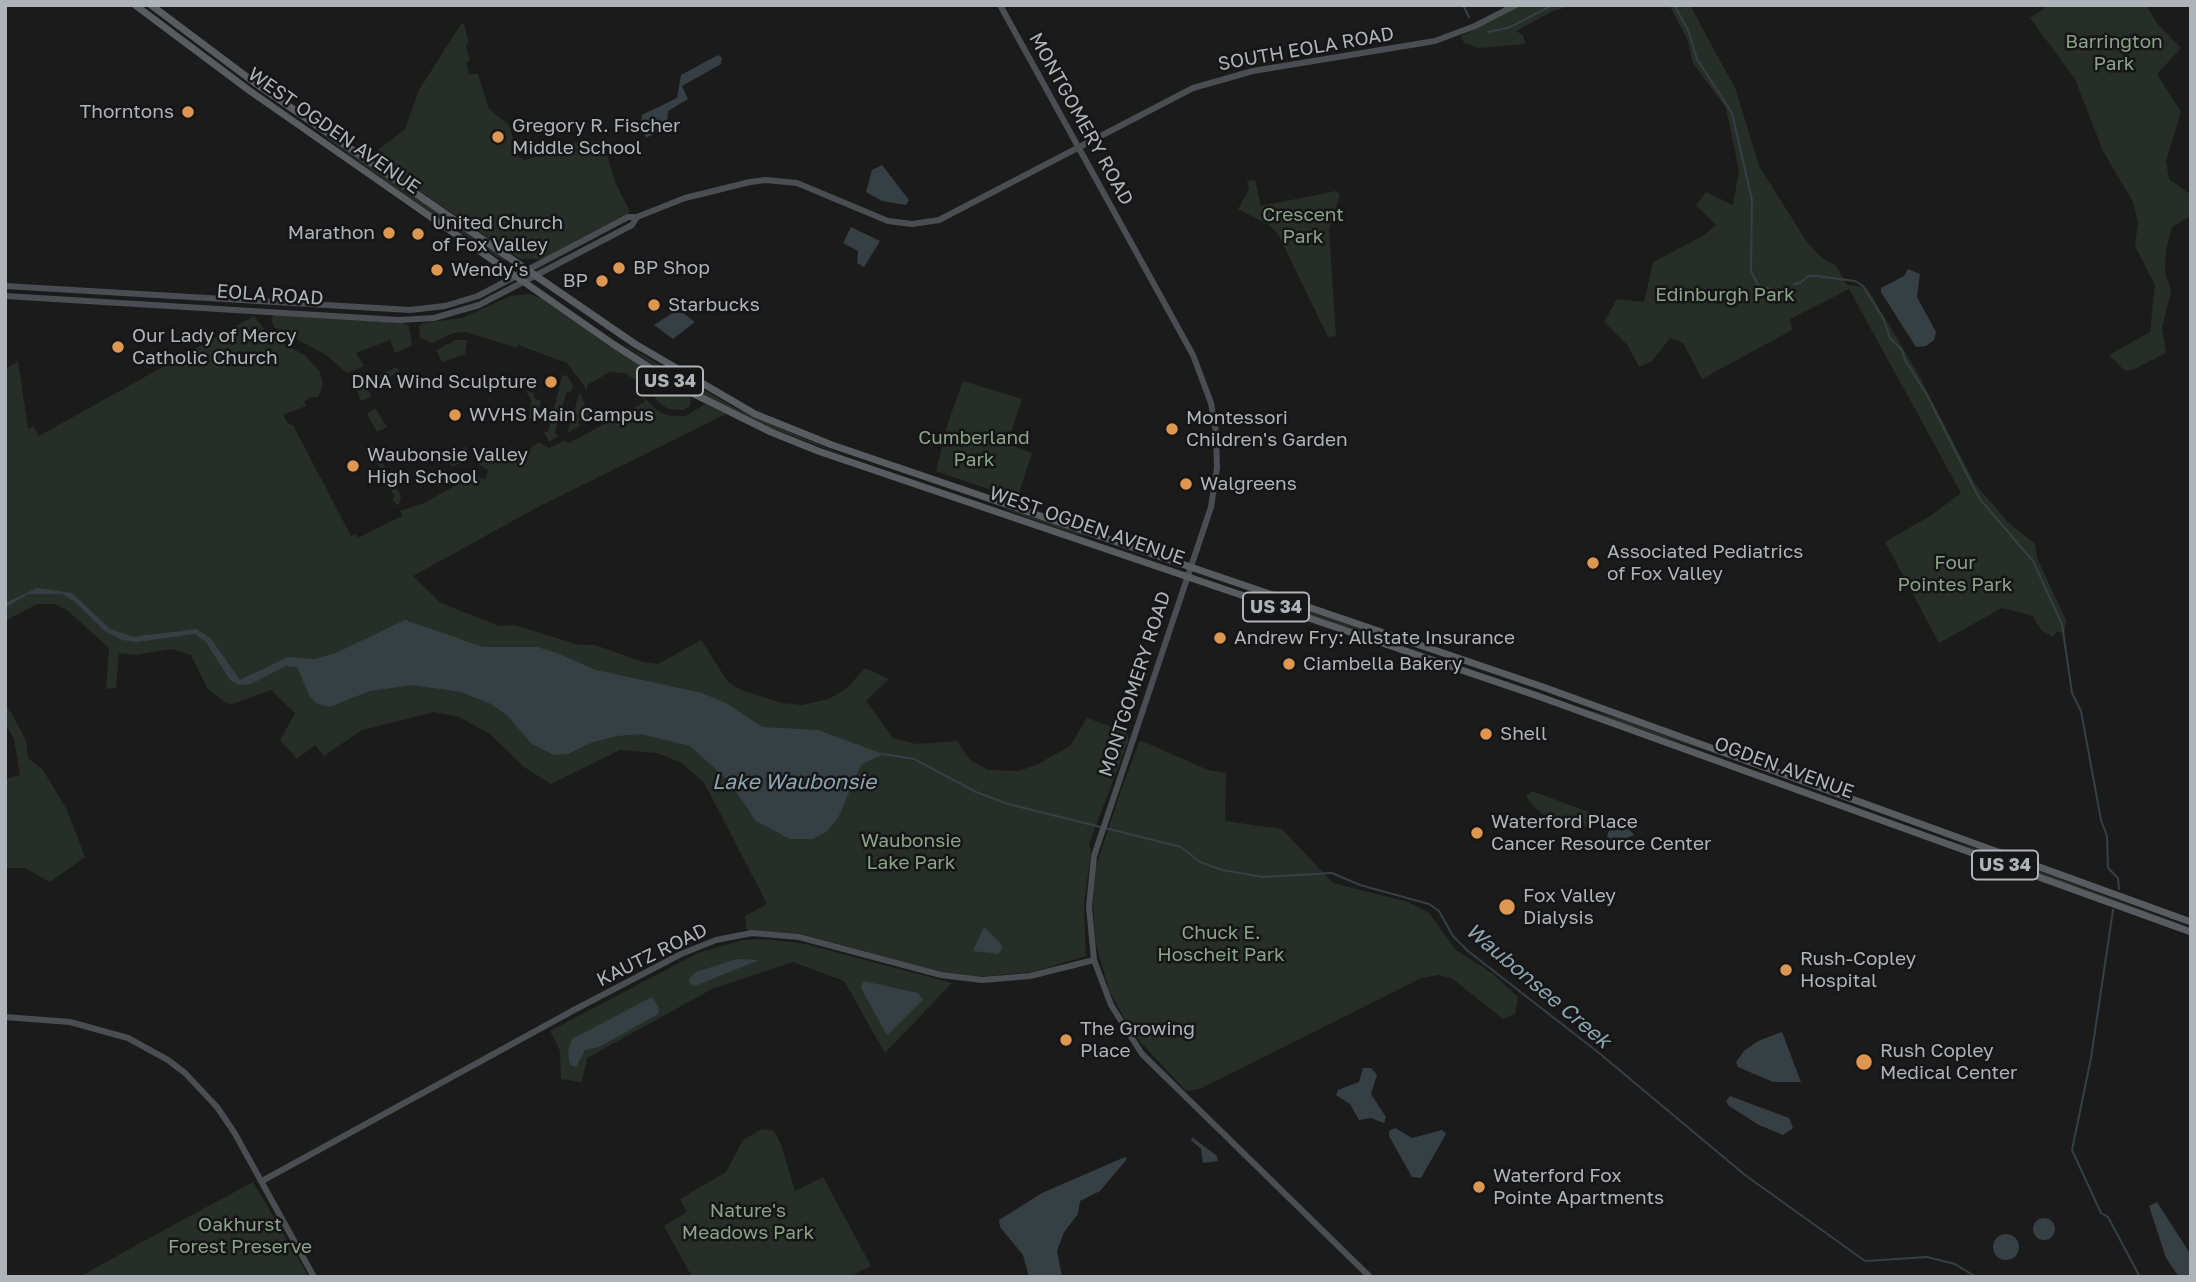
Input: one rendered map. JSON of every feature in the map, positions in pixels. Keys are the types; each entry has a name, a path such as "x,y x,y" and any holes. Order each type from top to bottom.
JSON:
{"main road":[{"name":"WEST OGDEN AVENUE","path":"144,6 663,362 763,417 832,445 1370,628"},
{"name":"WEST OGDEN AVENUE","path":"144,6 250,91 662,377 771,432 1364,637"},
{"path":"1364,637 1370,628"},
{"name":"OGDEN AVENUE","path":"1370,628 2191,922"},
{"name":"OGDEN AVENUE","path":"1364,637 1660,740 2191,932"}],"street":[{"name":"MONTGOMERY ROAD","path":"1000,5 1193,355 1211,403 1217,444 1216,481 1211,507 1099,839 1089,888 1089,923 1094,960 1111,1005 1142,1054 1370,1277"},
{"name":"SOUTH EOLA ROAD","path":"516,277 628,217 637,217 705,193 750,182 776,180 808,187 877,218 903,223 926,222 964,209 1166,100 1215,81 1260,69 1435,41 1475,26 1516,5"},
{"name":"SOUTH EOLA ROAD","path":"525,283 632,225 637,217"},
{"name":"EOLA ROAD","path":"5,286 410,310 456,303 516,277"},
{"name":"EOLA ROAD","path":"5,296 412,320 464,312 525,283"},
{"name":"KAUTZ ROAD","path":"261,1181 574,1010 681,954 716,940 752,933 799,937 922,971 974,980 1015,978 1094,960"},
{"path":"5,1017 96,1028 128,1038 169,1060 217,1107 314,1277"}],"green space":[{"path":"1521,5 1575,5 1553,11 1516,31 1523,35 1526,44 1479,48 1464,43 1461,36"},
{"path":"1669,5 1690,5 1736,90 1759,166 1807,242 1821,257 1836,266 1847,285 1867,288 1917,372 1975,484 2008,522 2035,544 2037,558 2066,620 2064,634 2057,631 2053,637 2041,630 2033,616 2002,608 1939,643 1885,542 1930,516 1961,493 1849,289 1790,319 1792,330 1702,379 1683,343 1670,338 1652,361 1639,367 1628,346 1604,322 1617,299 1644,302 1653,262 1703,236 1716,225 1696,205 1706,192 1733,205 1739,171 1726,108 1693,63 1687,39"},
{"name":"Barrington Park","path":"2049,5 2146,5 2157,23 2181,48 2157,74 2181,112 2166,161 2169,179 2191,195 2191,216 2172,227 2166,250 2165,272 2171,291 2162,328 2166,353 2130,371 2124,370 2109,355 2150,332 2155,285 2135,246 2138,223 2133,202 2103,151 2075,79 2030,18"},
{"name":"Gregory R. Fischer Middle School","path":"461,24 464,24 469,43 466,46 470,60 466,63 469,74 478,74 489,109 509,125 519,157 525,160 568,147 569,143 600,141 604,145 615,182 630,212 542,259 520,259 369,157 405,129 419,90"},
{"path":"319,133 506,259 504,261 431,213"},
{"name":"Crescent Park","path":"1255,180 1261,206 1336,191 1340,195 1329,230 1336,336 1328,337 1278,234 1269,225 1238,209 1249,189 1247,181"},
{"path":"530,294 543,299 691,397 690,406 683,410 668,409 658,402 648,387 624,373 610,372 587,385 587,390 567,363 518,345 517,348 466,332 454,333 432,343 420,338 419,326 423,323 462,318 511,296"},
{"path":"276,314 403,323 409,326 412,345 395,353 390,340 356,353 364,366 347,373 326,355 274,327 271,318"},
{"name":"Waubonsie Lake Park","path":"254,316 271,338 305,355 320,372 323,385 318,397 311,397 304,401 306,406 283,415 288,424 293,425 351,536 356,534 358,538 402,516 400,511 424,503 473,476 486,479 488,470 480,465 479,459 483,447 527,459 530,448 539,442 549,448 564,441 569,443 645,402 643,397 659,412 671,416 686,416 705,404 726,414 538,507 413,576 441,603 499,626 514,625 579,645 595,645 643,662 658,664 701,640 728,682 741,690 782,703 802,705 829,699 847,688 865,668 889,679 866,701 893,738 916,744 957,741 969,759 988,770 1019,771 1038,764 1070,746 1087,718 1126,732 1129,739 1089,844 1091,851 1084,906 1086,956 1032,972 976,977 944,973 802,934 747,930 745,916 767,904 705,784 682,763 657,753 620,750 551,784 524,767 490,734 459,717 434,712 362,730 324,756 315,745 297,759 280,740 295,713 271,690 232,704 226,703 207,688 191,655 172,649 135,655 119,653 116,688 106,689 109,648 67,610 55,604 37,604 5,621 5,369 18,361 28,428 34,427 39,436"},
{"path":"456,340 467,340 465,354 442,362 436,350"},
{"path":"620,342 739,410 845,456 766,426 687,387"},
{"path":"397,367 399,372 371,386 368,391 372,397 361,401 357,391 360,384"},
{"path":"567,375 573,386 571,392 567,391 555,432 558,436 549,442 544,432 548,432 562,376"},
{"name":"Cumberland Park","path":"963,381 1022,399 1007,444 1032,453 1017,499 936,471 948,422"},
{"path":"526,391 534,393 534,398 541,401 535,420 529,418 531,400"},
{"path":"580,392 589,416 578,422 580,426 567,433"},
{"path":"375,408 387,427 377,432 367,414"},
{"path":"369,446 374,446 401,497 398,506 392,499 395,497 371,451 368,451"},
{"path":"467,446 462,462 452,467 450,463 446,465 443,459"},
{"path":"1001,508 1017,512 1089,536 1074,534"},
{"path":"1296,607 1362,629 1361,632 1295,610"},
{"path":"5,702 26,740 28,758 43,770 67,810 85,857 50,882 25,868 5,868 5,779 20,775 14,739 5,723"},
{"path":"1573,706 1620,719 1714,753 1660,736"},
{"name":"Chuck E. Hoscheit Park","path":"1139,742 1208,770 1226,773 1225,821 1282,829 1333,883 1408,902 1429,913 1456,950 1493,974 1518,997 1515,1014 1503,1019 1453,979 1439,975 1421,978 1199,1089 1186,1091 1132,1033 1109,990 1096,944 1093,904 1095,869 1121,790"},
{"path":"1532,791 1591,813 1586,827 1576,828 1542,814 1526,796"},
{"path":"1943,839 1991,853 2191,928 2170,921"},
{"path":"766,939 805,944 952,983 885,1053 844,981 793,962 712,989 587,1058 582,1082 561,1079 560,1051 550,1031 698,953 743,940"},
{"name":"Nature's Meadows Park","path":"762,1129 774,1131 781,1144 795,1191 823,1177 871,1266 849,1277 692,1277 664,1226 687,1212 680,1199 726,1172 743,1140"},
{"name":"Oakhurst Forest Preserve","path":"253,1182 309,1277 79,1277 155,1235"}],"water":[{"path":"718,55 722,58 721,64 682,86 688,99 668,111 667,127 646,138 641,124 642,115 677,98 681,75"},
{"path":"882,165 909,200 906,205 882,201 866,192 872,170"},
{"path":"851,227 880,241 864,267 857,263 858,251 843,243"},
{"path":"1908,269 1920,274 1917,297 1936,332 1934,340 1926,346 1916,347 1881,292 1881,288 1904,276"},
{"path":"674,312 683,313 695,322 673,339 654,325"},
{"name":"Lake Waubonsie","path":"37,588 72,593 110,629 133,637 197,629 211,639 240,680 288,657 315,659 336,653 405,620 483,647 537,647 596,670 702,693 726,703 762,727 818,730 883,754 861,765 838,818 826,832 813,839 790,839 756,821 729,781 690,746 641,734 617,736 593,742 568,754 554,755 532,744 507,715 489,703 461,692 413,685 370,691 329,707 318,704 310,697 297,667 286,666 251,684 239,685 230,680 206,642 195,634 137,642 122,640 105,631 74,601 62,594 28,594 5,608 5,603"},
{"path":"1613,819 1625,824 1634,835 1612,844 1609,842 1607,836"},
{"path":"984,927 1001,944 1002,949 998,954 973,951"},
{"path":"737,959 759,960 695,986 690,984 689,979 696,972"},
{"path":"863,981 918,993 923,1000 887,1035 861,988"},
{"path":"652,997 659,1008 658,1014 599,1047 585,1050 576,1067 570,1065 568,1051 572,1039"},
{"path":"1782,1032 1801,1082 1773,1082 1738,1067 1736,1062 1744,1051 1758,1041"},
{"path":"1363,1068 1371,1068 1377,1075 1371,1094 1386,1117 1384,1123 1371,1118 1359,1120 1350,1104 1336,1095 1338,1090 1359,1082"},
{"path":"1730,1096 1789,1118 1793,1128 1783,1135 1759,1125 1729,1106 1726,1101"},
{"path":"1395,1128 1412,1138 1442,1130 1446,1134 1421,1178 1412,1177 1389,1136 1389,1131"},
{"path":"1192,1137 1217,1156 1218,1161 1203,1163 1201,1149 1191,1140"},
{"path":"1125,1157 1127,1159 1100,1191 1080,1201 1078,1214 1064,1232 1057,1251 1062,1277 1029,1277 1023,1255 1000,1227 999,1220 1042,1193"},
{"path":"2157,1202 2191,1255 2191,1277 2179,1277 2166,1258 2149,1206"},
{"path":"2044,1218 2052,1221 2055,1229 2052,1237 2044,1240 2036,1237 2033,1229 2036,1221"},
{"path":"2006,1234 2015,1238 2019,1247 2015,1256 2006,1260 1997,1256 1993,1247 1997,1238"}],"waterway":[{"path":"1463,5 1469,17"},
{"path":"1488,32 1508,28 1553,5"},
{"path":"1674,5 1688,30 1697,59 1732,113 1752,200 1751,271 1758,285 1771,289"},
{"path":"1794,284 1800,283 1808,276 1817,276 1855,281 1863,286 1883,318 1890,338 1902,350 1905,360 1927,395 1979,498 2033,561 2062,624 2072,693 2081,711 2101,820 2107,836 2108,868 2118,878 2119,889"},
{"name":"Waubonsee Creek","path":"883,754 914,759 976,792 1008,804 1181,847 1200,862 1222,870 1263,877 1332,873 1360,885 1429,904 1439,911 1453,936 1468,951 1599,1053 1745,1175 1865,1261 1927,1257 1955,1264 1976,1277"},
{"path":"2113,910 2091,1058 2072,1150 2101,1213 2108,1217 2140,1277"}],"place":[{"name":"Thorntons","path":"188,112"},
{"name":"Gregory R. Fischer Middle School","path":"498,137"},
{"name":"Marathon","path":"389,233"},
{"name":"United Church of Fox Valley","path":"418,234"},
{"name":"BP Shop","path":"619,268"},
{"name":"Wendy's","path":"437,270"},
{"name":"BP","path":"602,281"},
{"name":"Starbucks","path":"654,305"},
{"name":"Our Lady of Mercy Catholic Church","path":"118,347"},
{"name":"DNA Wind Sculpture","path":"551,382"},
{"name":"WVHS Main Campus","path":"455,415"},
{"name":"Montessori Children's Garden","path":"1172,429"},
{"name":"Waubonsie Valley High School","path":"353,466"},
{"name":"Walgreens","path":"1186,484"},
{"name":"Associated Pediatrics of Fox Valley","path":"1593,563"},
{"name":"Andrew Fry: Allstate Insurance","path":"1220,638"},
{"name":"Ciambella Bakery","path":"1289,664"},
{"name":"Shell","path":"1486,734"},
{"name":"Waterford Place Cancer Resource Center","path":"1477,833"},
{"name":"Fox Valley Dialysis","path":"1507,907"},
{"name":"Rush-Copley Hospital","path":"1786,970"},
{"name":"The Growing Place","path":"1066,1040"},
{"name":"Rush Copley Medical Center","path":"1864,1062"},
{"name":"Waterford Fox Pointe Apartments","path":"1479,1187"}],"park label":[{"name":"Edinburgh Park","path":"1725,295"},
{"name":"Four Pointes Park","path":"1955,574"}]}
